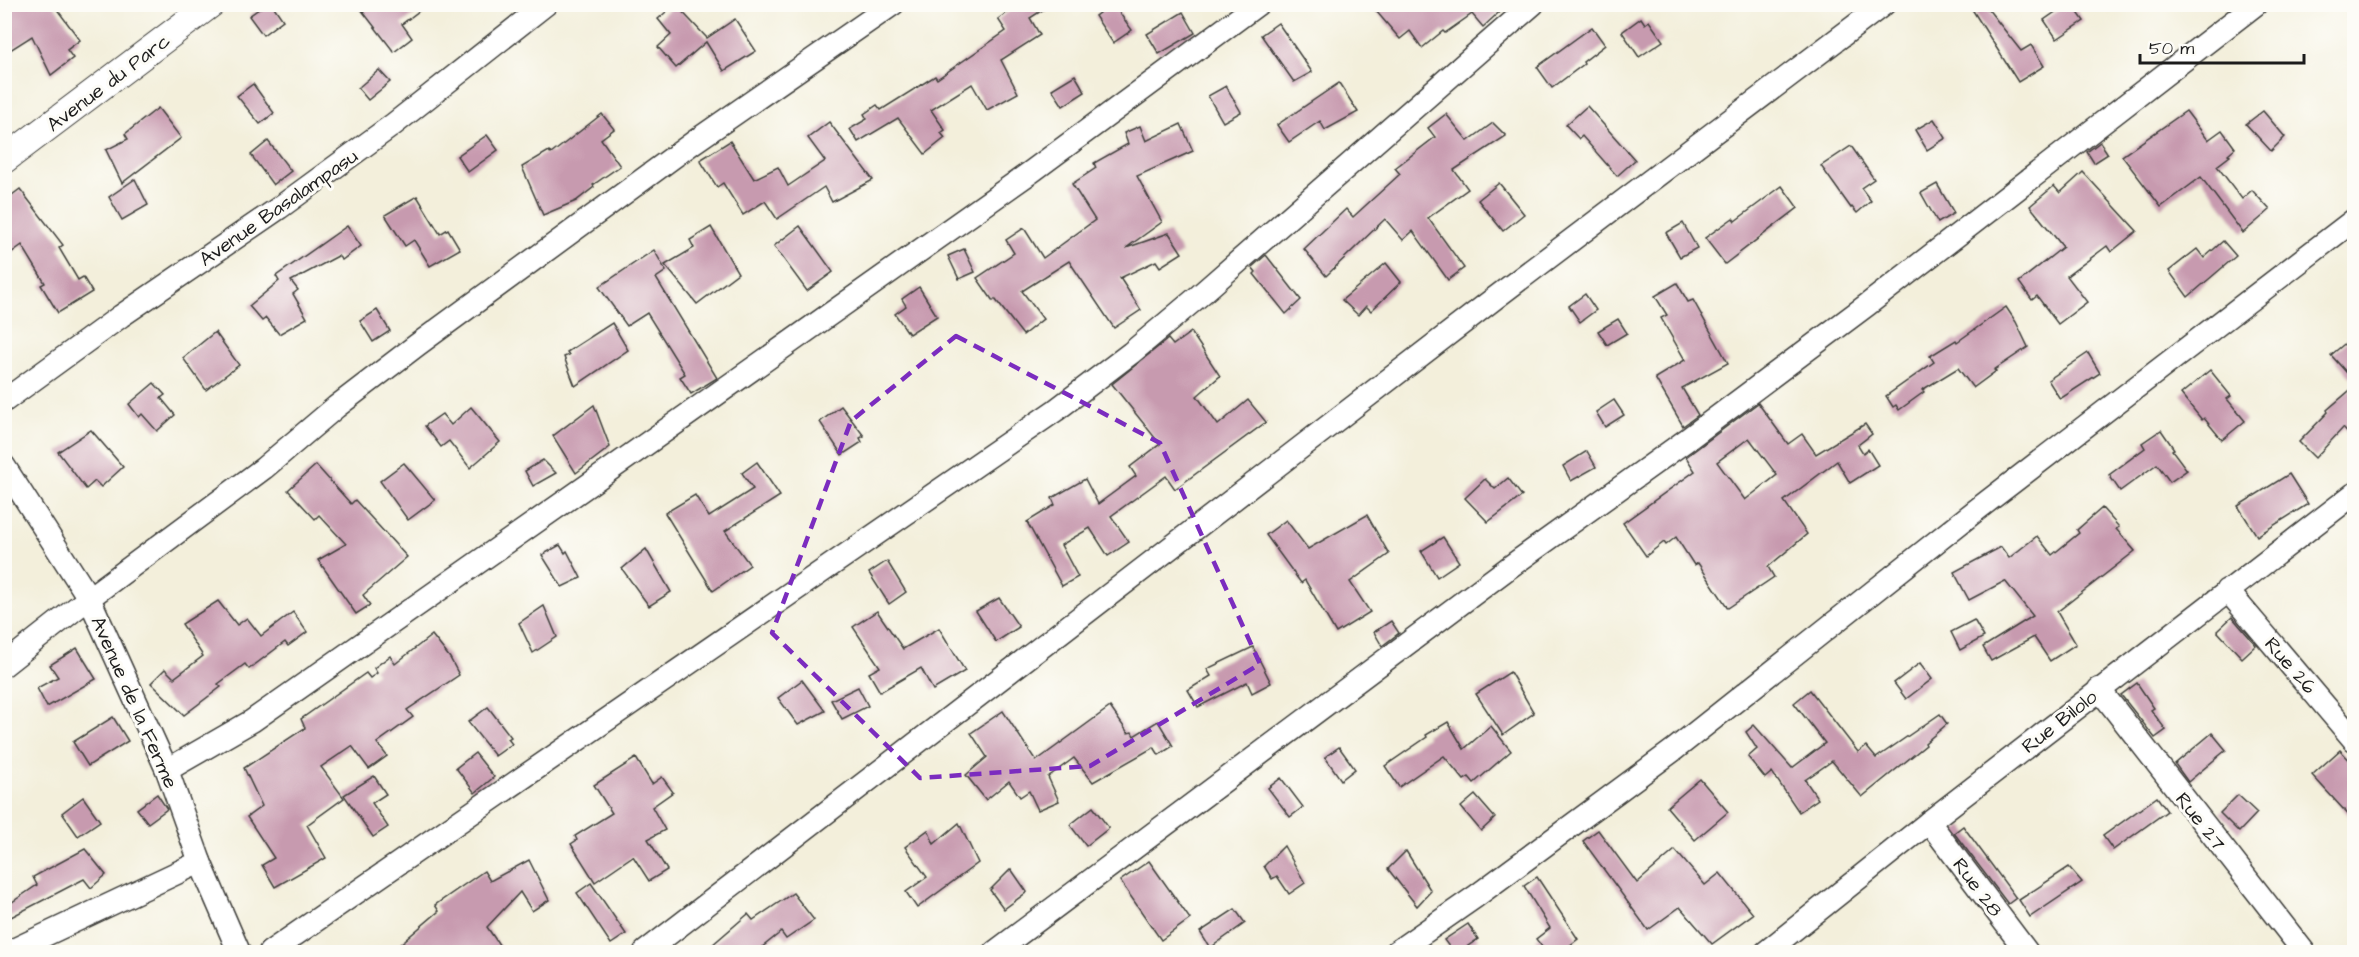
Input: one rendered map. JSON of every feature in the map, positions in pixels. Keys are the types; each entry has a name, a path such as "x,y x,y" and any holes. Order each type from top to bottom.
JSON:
{"street":[{"name":"Avenue du Parc","path":"4,159 211,4"},
{"name":"Avenue Basalampasu","path":"4,401 394,124 546,4"},
{"path":"4,665 89,598 264,468 336,407 417,345 694,142 893,4"},
{"path":"167,770 252,721 496,550 1031,172 1258,4"},
{"path":"270,952 1056,410 1131,353 1199,296 1533,4"},
{"path":"645,952 1495,298 1884,4"},
{"path":"995,952 1510,566 1688,439 1868,305 2256,4"},
{"path":"1396,952 1475,897 1675,748 1979,507 2355,220"},
{"name":"Avenue de la Ferme","path":"4,466 89,598 167,770 200,862 238,952"},
{"name":"Rue Bilolo","path":"1770,952 1929,822 2227,590 2355,494"},
{"name":"Rue 26","path":"2227,590 2355,740"},
{"name":"Rue 27","path":"2099,689 2304,952"},
{"name":"Rue 28","path":"1929,822 2027,952"},
{"path":"9,952 200,862"}],"highlighted area":[{"path":"956,336 1160,443 1260,664 1090,766 920,778 772,633 851,421"}],"building":[{"path":"4,4 53,4 80,40 67,50 73,58 51,75 32,36 4,54"},
{"path":"266,4 272,4 283,20 263,35 249,16"},
{"path":"357,4 428,4 402,24 412,38 394,52"},
{"path":"675,4 707,38 735,19 756,51 724,71 706,42 676,68 658,47 671,35 658,19"},
{"path":"1020,4 1052,4 1030,18 1040,35 1001,60 1018,93 987,110 972,84 931,110 945,130 941,133 945,138 925,154 898,118 858,142 850,129 867,119 864,114 877,105 881,110 935,76 937,79 1006,31 998,19"},
{"path":"1111,4 1132,30 1113,43 1095,16"},
{"path":"1370,4 1508,4 1483,27 1472,14 1445,33 1443,31 1422,48 1410,31 1400,39"},
{"path":"1984,4 2021,51 2031,45 2044,66 2018,82 1970,6"},
{"path":"2067,4 2072,4 2084,21 2057,39 2044,20"},
{"path":"1183,12 1195,33 1159,54 1147,34"},
{"path":"1641,18 1645,24 1649,21 1663,41 1639,57 1622,32"},
{"path":"1278,23 1312,72 1294,82 1261,35"},
{"path":"1592,27 1605,45 1552,88 1537,67"},
{"path":"379,70 390,82 368,100 358,88"},
{"path":"1075,75 1085,92 1063,106 1052,89"},
{"path":"1339,83 1358,112 1325,130 1320,121 1289,142 1277,125"},
{"path":"253,84 274,113 260,124 237,96"},
{"path":"1226,86 1241,112 1223,122 1208,96"},
{"path":"1587,106 1635,160 1617,176 1582,136 1579,139 1566,125"},
{"path":"158,108 181,138 122,183 106,150 128,139 125,134"},
{"path":"2186,111 2208,140 2222,130 2235,148 2228,154 2230,156 2217,166 2242,199 2252,190 2270,210 2243,233 2201,177 2161,207 2122,156"},
{"path":"2263,111 2285,137 2271,151 2246,124"},
{"path":"602,114 614,129 601,139 620,166 593,185 594,187 576,201 543,215 522,167 549,151 551,154"},
{"path":"1446,114 1468,141 1493,123 1506,136 1454,170 1468,189 1428,218 1464,268 1448,280 1413,231 1403,240 1385,219 1326,276 1304,249 1346,209 1353,217 1400,174 1395,168 1435,137 1428,128"},
{"path":"1934,119 1946,138 1927,150 1915,130"},
{"path":"829,122 873,180 832,202 824,187 777,219 765,201 743,215 723,183 717,187 700,160 730,141 754,179 778,167 788,186 825,161 808,138"},
{"path":"1181,124 1193,151 1137,176 1162,222 1126,248 1169,233 1182,253 1160,267 1156,261 1120,278 1141,310 1114,328 1069,261 1022,291 1043,319 1023,335 995,299 993,301 977,278 1014,253 1006,240 1024,228 1043,258 1095,220 1072,184 1096,168 1094,163 1128,144 1124,133 1140,126 1146,141"},
{"path":"487,135 498,150 468,172 457,156"},
{"path":"268,141 291,171 273,185 251,155"},
{"path":"2100,142 2108,154 2094,163 2087,152"},
{"path":"1851,146 1874,179 1861,188 1871,201 1857,213 1821,166"},
{"path":"2083,172 2137,231 2111,252 2107,246 2067,276 2087,302 2058,324 2037,296 2032,300 2019,282 2063,247 2030,206 2054,186 2060,193"},
{"path":"135,179 148,205 122,220 109,197"},
{"path":"1499,183 1524,214 1503,231 1478,200"},
{"path":"1937,184 1954,213 1938,223 1921,193"},
{"path":"1782,186 1798,208 1725,264 1705,238 1733,218 1735,221"},
{"path":"20,189 63,245 59,248 78,280 83,277 92,292 58,313 41,285 45,283 22,245 4,258 4,201"},
{"path":"417,196 440,234 448,229 460,249 430,266 414,240 405,246 385,215"},
{"path":"1683,223 1697,248 1680,257 1666,233"},
{"path":"347,226 361,246 342,260 338,256 291,281 298,290 293,294 307,318 279,334 266,318 262,321 249,306 279,281 276,276"},
{"path":"800,226 833,272 807,291 774,246"},
{"path":"711,227 738,273 697,304 665,265 694,248 690,240"},
{"path":"2223,241 2236,256 2188,297 2169,271 2197,249 2204,258"},
{"path":"964,249 975,272 959,279 948,256"},
{"path":"654,250 666,271 656,278 717,378 691,394 680,377 685,374 647,313 627,326 599,287"},
{"path":"1266,255 1301,300 1286,314 1254,274 1256,272 1252,267"},
{"path":"1386,263 1401,282 1371,311 1366,306 1358,315 1342,300"},
{"path":"1677,283 1688,302 1693,300 1728,363 1682,388 1698,415 1683,426 1655,378 1685,360 1661,318 1667,315 1655,296"},
{"path":"919,287 937,316 909,334 895,314 906,306 902,299"},
{"path":"1585,294 1596,310 1580,322 1569,306"},
{"path":"2006,307 2028,347 1994,370 1996,371 1973,388 1958,368 1922,390 1924,392 1899,410 1896,405 1893,407 1886,396 1934,362 1930,356 1956,340 1957,342"},
{"path":"377,310 390,331 373,342 360,321"},
{"path":"1618,319 1627,333 1607,345 1598,331"},
{"path":"612,323 628,350 575,386 564,357 569,355 567,352"},
{"path":"215,332 239,365 206,390 183,358"},
{"path":"1191,332 1220,376 1197,396 1218,425 1248,400 1266,422 1175,489 1166,476 1111,516 1129,542 1108,556 1090,528 1061,545 1078,577 1062,586 1027,522 1055,505 1052,498 1085,479 1098,504 1136,476 1130,467 1160,444 1112,384 1168,339 1173,345"},
{"path":"2355,335 2355,382 2331,355"},
{"path":"2088,353 2100,373 2060,399 2048,380"},
{"path":"2210,370 2231,396 2227,399 2245,421 2222,440 2181,394"},
{"path":"154,383 165,395 161,398 175,415 157,431 142,414 139,417 129,404"},
{"path":"2355,386 2355,441 2343,428 2315,458 2299,442 2328,412 2327,410"},
{"path":"1614,400 1624,415 1605,427 1596,412"},
{"path":"1758,403 1788,444 1802,434 1816,454 1865,424 1872,434 1858,445 1863,453 1868,449 1878,465 1850,483 1837,461 1784,501 1807,534 1768,567 1774,577 1728,608 1698,563 1694,565 1676,537 1666,545 1664,542 1646,556 1623,523 1695,471 1686,457","holes":["1749,438 1777,475 1745,500 1717,462"]},
{"path":"594,405 610,447 576,473 553,436"},
{"path":"841,406 864,436 860,438 862,442 842,455 820,422"},
{"path":"471,407 500,442 470,468 449,441 441,447 425,426 442,414 451,425"},
{"path":"91,430 123,467 101,487 95,481 86,489 58,452"},
{"path":"2161,430 2187,470 2170,482 2157,464 2120,491 2109,475 2145,448 2142,443"},
{"path":"1587,451 1596,467 1571,481 1563,466"},
{"path":"543,460 556,473 533,486 525,471"},
{"path":"757,462 780,496 725,531 750,565 713,591 665,513 695,495 709,517 753,489 742,473"},
{"path":"404,463 435,500 408,520 380,481"},
{"path":"316,465 351,504 355,500 407,557 363,595 370,605 356,614 318,560 346,544 319,515 315,519 288,490"},
{"path":"2289,474 2308,504 2257,536 2238,506"},
{"path":"1508,478 1522,496 1488,522 1465,498 1485,479 1495,489"},
{"path":"2102,508 2119,527 2116,529 2135,551 2057,612 2076,644 2050,661 2034,637 1991,661 1983,647 2033,616 2005,581 1969,600 1954,572 2001,547 2009,558 2037,536 2052,555 2079,533 2077,530"},
{"path":"1367,515 1389,554 1350,582 1370,612 1336,633 1305,580 1301,583 1266,535 1286,520 1308,549"},
{"path":"1443,537 1459,562 1437,577 1421,551"},
{"path":"560,545 565,553 567,551 581,578 562,587 542,555"},
{"path":"646,549 671,592 649,606 622,569"},
{"path":"887,561 906,592 889,604 869,573"},
{"path":"999,598 1019,627 996,642 976,611"},
{"path":"218,601 237,625 247,618 261,636 293,612 307,632 288,646 285,642 249,669 245,664 218,684 221,687 184,715 151,683 165,669 174,678 203,656 182,624"},
{"path":"544,606 557,637 533,653 519,623"},
{"path":"877,611 903,649 939,628 965,671 933,690 921,668 880,692 869,673 880,667 853,627"},
{"path":"2232,617 2256,645 2242,658 2217,631"},
{"path":"1974,620 1984,637 1960,650 1951,632"},
{"path":"1391,621 1399,633 1382,646 1374,632"},
{"path":"432,635 450,658 459,675 407,710 413,717 377,743 387,756 369,769 352,746 321,767 344,798 307,825 326,858 275,887 262,865 274,858 247,817 262,806 244,768 305,728 301,719 366,673 370,678 377,673 374,668 390,656 395,664"},
{"path":"1253,647 1271,683 1252,693 1247,682 1198,707 1188,690 1211,676 1207,669"},
{"path":"77,648 96,679 47,707 37,688 58,677 50,665"},
{"path":"1920,663 1932,679 1906,699 1894,683"},
{"path":"1510,672 1534,713 1503,735 1476,694"},
{"path":"802,680 825,711 798,725 778,698"},
{"path":"2137,683 2154,708 2151,710 2166,730 2155,738 2121,695"},
{"path":"858,687 868,706 842,719 831,700"},
{"path":"1810,690 1858,752 1866,746 1876,758 1940,714 1947,724 1925,743 1926,745 1862,797 1832,761 1805,780 1818,799 1799,812 1772,772 1765,778 1748,757 1757,749 1746,732 1754,725 1792,768 1825,743 1794,703"},
{"path":"488,707 511,737 508,739 512,744 495,756 468,722"},
{"path":"1110,707 1128,733 1132,732 1134,736 1158,721 1173,746 1159,755 1154,747 1093,782 1074,758 1048,777 1059,801 1038,810 1029,791 1020,797 1009,781 986,800 966,775 987,757 971,733 1003,711 1036,761"},
{"path":"113,717 128,741 88,766 73,742"},
{"path":"1448,722 1464,749 1491,726 1511,751 1474,783 1469,777 1464,780 1444,756 1399,787 1385,766 1427,737 1426,735"},
{"path":"2212,733 2226,750 2188,782 2175,764"},
{"path":"1339,747 1355,769 1341,780 1325,757"},
{"path":"2340,750 2355,766 2355,822 2312,775"},
{"path":"475,753 494,777 475,793 456,768"},
{"path":"636,758 652,784 662,777 673,792 652,807 665,830 648,839 667,870 649,881 633,856 595,882 571,844 577,840 575,836 612,813 594,785"},
{"path":"374,776 386,794 372,803 388,827 373,837 344,795"},
{"path":"1281,778 1303,807 1290,817 1268,788"},
{"path":"1700,779 1728,812 1695,840 1667,807"},
{"path":"157,794 167,809 148,823 137,809"},
{"path":"1475,795 1495,818 1481,831 1461,807"},
{"path":"2238,795 2257,813 2239,832 2220,813"},
{"path":"83,797 100,821 78,836 62,813"},
{"path":"2157,797 2167,811 2113,850 2103,836"},
{"path":"1093,807 1109,828 1086,846 1070,825"},
{"path":"959,823 978,863 917,908 906,892 927,877 905,847 928,830 934,844"},
{"path":"1963,826 2016,898 2008,904 1954,833"},
{"path":"1598,830 1637,883 1675,850 1705,885 1720,873 1753,914 1712,944 1680,907 1648,930 1583,841"},
{"path":"1284,846 1305,883 1289,894 1277,876 1272,879 1264,866"},
{"path":"85,849 106,875 91,888 84,879 11,917 5,907 37,885 33,877"},
{"path":"1406,851 1431,891 1417,906 1388,869"},
{"path":"529,860 549,900 532,911 520,892 487,927 504,952 391,952 439,911 435,905 484,871 490,881"},
{"path":"1149,861 1190,919 1161,940 1120,881"},
{"path":"2069,867 2082,882 2030,917 2019,900"},
{"path":"1011,869 1027,892 1004,909 990,890"},
{"path":"1537,877 1578,939 1561,952 1546,952 1536,939 1550,928 1524,886"},
{"path":"591,883 626,934 611,944 577,893"},
{"path":"793,893 814,920 786,939 781,932 756,952 704,952 748,914 753,920"},
{"path":"1235,909 1245,923 1210,948 1200,932"},
{"path":"1468,924 1478,939 1459,952 1453,952 1444,940"}]}
